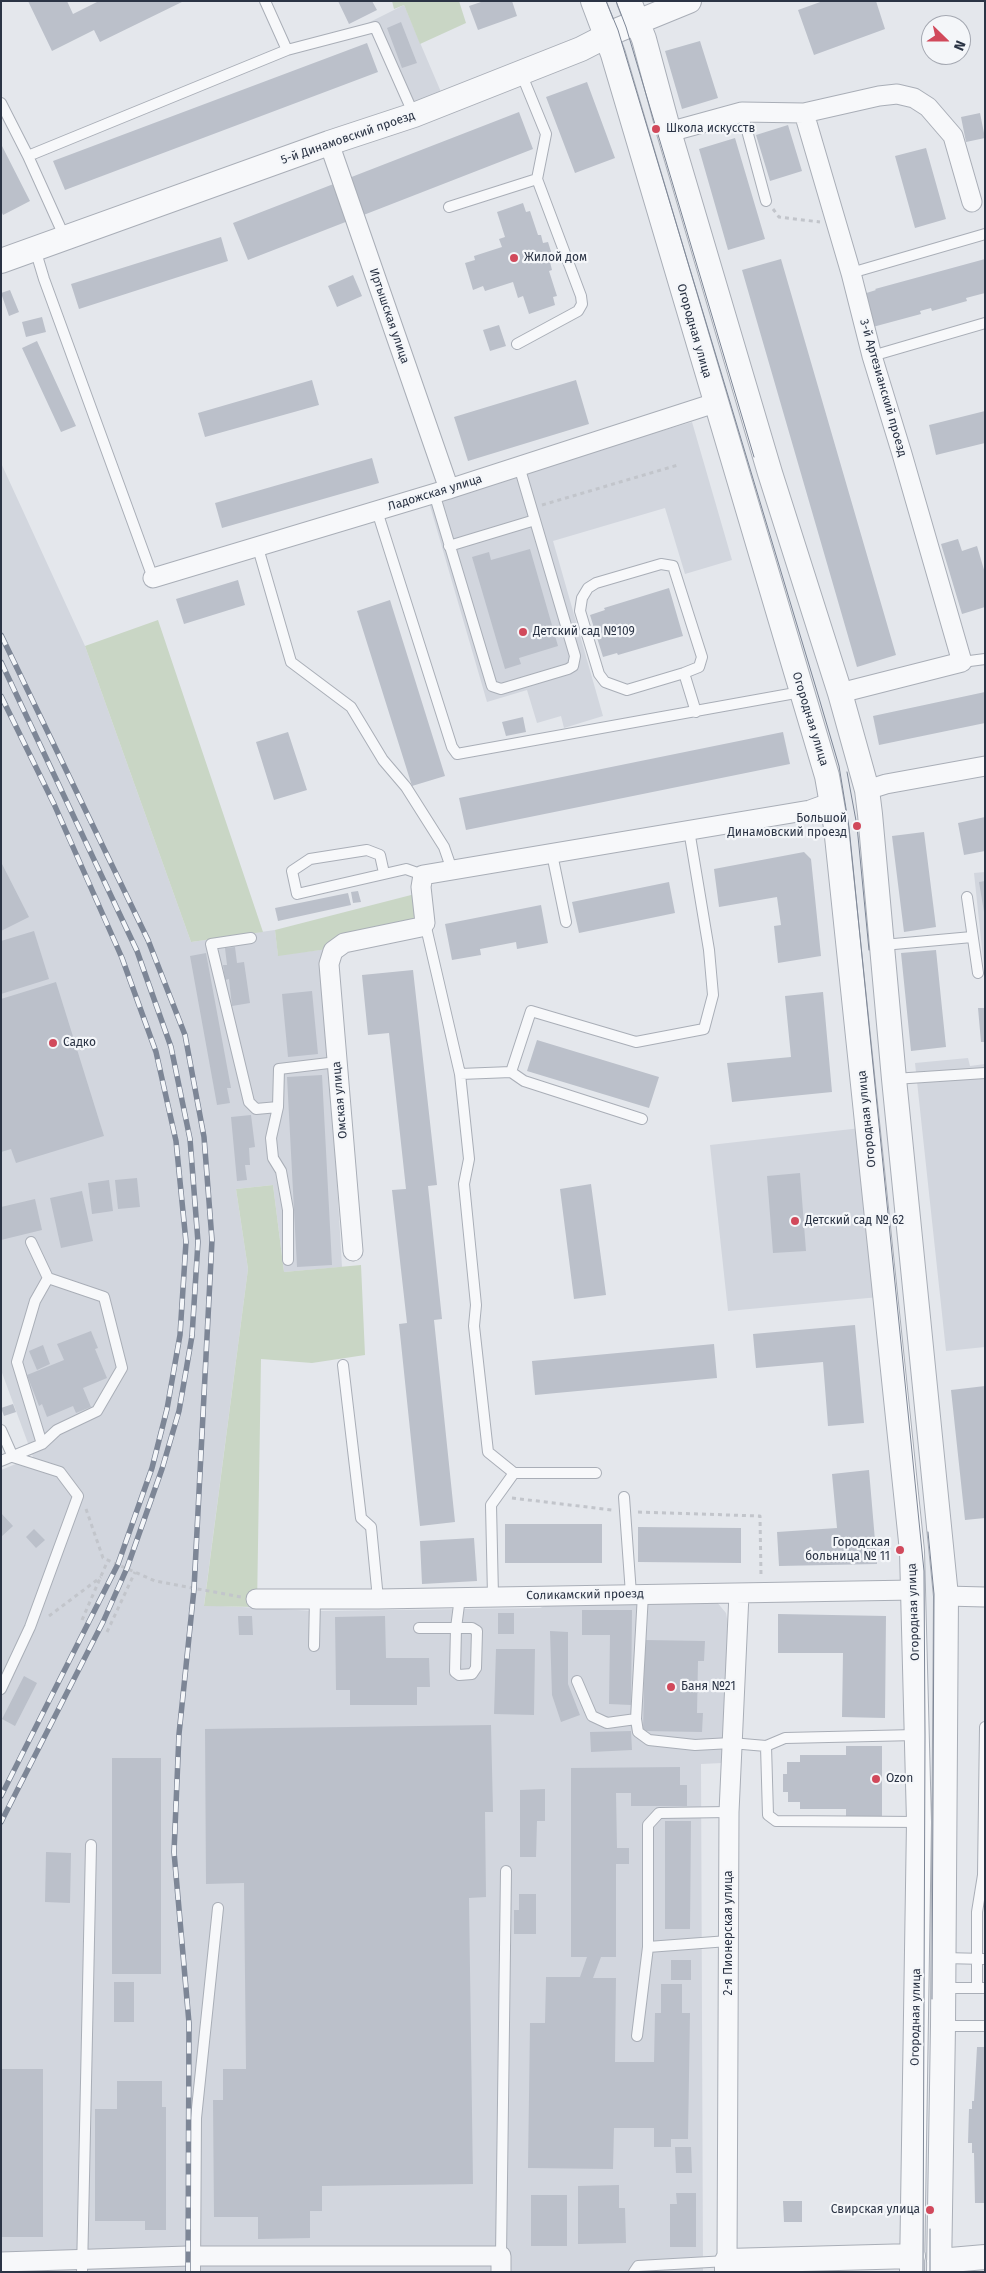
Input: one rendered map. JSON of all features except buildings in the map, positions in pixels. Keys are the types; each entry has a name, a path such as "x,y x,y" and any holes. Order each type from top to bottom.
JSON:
{"street":[{"name":"Огородная улица","path":"593,1 613,54 832,802 910,1529 914,1590 919,1822 912,2264"},
{"name":"5-й Динамовский проезд","path":"1,260 329,143 414,115 606,37 633,12 689,1"},
{"path":"633,12 644,39 669,132 770,473 840,693 867,790 946,1596 944,1988 939,2266 985,2257"},
{"path":"669,132 742,112 804,113 878,96 897,94 914,98 928,106 953,136 972,202"},
{"name":"3-й Артезианский проезд","path":"804,113 851,273 872,356 962,662"},
{"name":"Иртышская улица","path":"329,143 441,491"},
{"name":"Ладожская улица","path":"153,578 377,511 715,403"},
{"path":"840,693 962,662"},
{"path":"867,790 886,784 985,766"},
{"path":"424,922 421,887 423,876 810,810 832,802"},
{"name":"Омская улица","path":"353,1250 329,964 333,951 344,943 417,930 424,922"},
{"name":"Соликамский проезд","path":"256,1598 378,1599 914,1590"},
{"name":"2-я Пионерская улица","path":"727,2266 729,1812 739,1594"},
{"path":"946,1596 985,1597"},
{"path":"1,2262 82,2266 501,2264"},
{"path":"727,2266 912,2264"}],"lane":[{"path":"265,1 287,50"},
{"path":"28,156 287,50 375,27 414,115"},
{"path":"517,344 578,311 582,304 581,296 538,179 546,134 521,73"},
{"path":"1,103 28,156 65,238"},
{"path":"742,112 766,201"},
{"path":"449,206 538,179"},
{"path":"851,273 985,234"},
{"path":"35,249 44,279 153,578"},
{"path":"872,356 985,323"},
{"path":"441,491 449,546 489,682 492,686 501,689 568,669 576,662 519,466"},
{"path":"377,511 454,752 464,754 801,692"},
{"path":"449,546 536,520"},
{"path":"258,548 291,662 351,707 383,760 406,787 444,847 452,870"},
{"path":"661,564 673,566 702,657 699,668 684,673 627,690 605,682 599,674 580,611 582,598 588,588 596,583 661,564"},
{"path":"962,662 985,659"},
{"path":"684,673 696,712"},
{"path":"510,1072 530,1012 636,1042 704,1029 713,995 709,950 689,830"},
{"path":"384,873 380,855 368,850 310,859 292,871 297,894 406,869 423,876"},
{"path":"552,854 566,922"},
{"path":"967,897 978,973"},
{"path":"424,922 460,1074 469,1159 464,1184 476,1305 474,1326 488,1452 514,1473 596,1473"},
{"path":"883,945 972,937"},
{"path":"251,938 211,944 249,1102 256,1109 278,1106"},
{"path":"288,1260 288,1210 281,1170 273,1158 271,1138 278,1106 279,1069 337,1062"},
{"path":"460,1074 510,1072 524,1081 642,1119"},
{"path":"894,1079 985,1073"},
{"path":"1,1461 42,1444 57,1430 97,1411 122,1368 104,1297 48,1278 32,1242"},
{"path":"42,1444 17,1362 35,1300 48,1278"},
{"path":"343,1365 360,1518 371,1527 378,1599"},
{"path":"1,1430 13,1457 60,1472 78,1496 30,1627 1,1689"},
{"path":"493,1596 490,1505 514,1473"},
{"path":"624,1497 637,1594 636,1719 638,1732 649,1740 695,1745 731,1743 766,1746 785,1738 916,1734"},
{"path":"419,1628 456,1628 472,1628 477,1631 476,1668 472,1674 459,1675 455,1672 456,1628 460,1597"},
{"path":"314,1646 316,1599"},
{"path":"577,1681 592,1716 607,1723 636,1719"},
{"path":"944,1988 981,1988 978,1912 983,1875 985,1727"},
{"path":"766,1746 768,1815 776,1820 919,1822"},
{"path":"636,2036 648,1947 648,1825 659,1813 729,1812"},
{"path":"82,2266 91,1844"},
{"path":"501,2264 506,1871"},
{"path":"195,2264 196,2118 218,1908"},
{"path":"648,1947 728,1941"},
{"path":"944,1958 981,1959"},
{"path":"943,2026 985,2026"},
{"path":"634,2272 638,2266 727,2266"}],"path":[{"path":"766,201 779,217 802,221 836,223"},
{"path":"532,508 678,465"},
{"path":"78,1496 90,1515 103,1558 175,1586 228,1596"},
{"path":"497,1496 625,1511 760,1516 761,1593"},
{"path":"82,1620 108,1560"},
{"path":"108,1632 135,1572"},
{"path":"30,1627 58,1610 101,1577"}],"shaded area":[{"path":"404,5 441,92 405,108 368,23"},
{"name":"Детский сад №109","path":"692,422 732,560 685,574 665,508 553,541 603,716 564,728 561,716 537,723 527,690 487,702 428,499"},
{"path":"1,463 85,646 191,942 275,930 278,955 328,949 324,960 342,1267 284,1272 273,1185 236,1189 248,1269 204,1605 315,1611 540,1608 556,1601 716,1601 726,1613 728,1624 722,1763 701,1764 703,2272 1,2272 1,1470 33,1457 1,1370"},
{"path":"985,872 985,977 974,873"},
{"path":"968,1058 970,1066 985,1064 985,1347 946,1351 915,1063"},
{"name":"Детский сад № 62","path":"861,1128 879,1297 728,1311 710,1145"}],"green space":[{"path":"392,1 459,1 466,23 420,44 404,5 394,9"},
{"path":"158,620 263,932 191,942 85,646"},
{"path":"415,894 418,919 328,949 278,956 275,930"},
{"path":"273,1185 284,1272 361,1265 365,1355 312,1363 261,1359 257,1607 204,1606 248,1269 236,1189"}],"tram line":[{"path":"606,1 618,30 819,698 839,766 849,827 924,1571 923,2272"},
{"path":"616,1 626,27 754,457"},
{"path":"847,772 857,826 869,950"},
{"path":"928,1532 934,1594 932,1999"},
{"path":"930,2229 930,2272"}],"railway":[{"path":"1,635 148,940 185,1035 204,1137 212,1240 194,1589 179,1734 174,1852 189,2023 188,2272"},
{"path":"1,662 137,951 171,1047 190,1139 198,1242 192,1336 179,1411 162,1469 127,1568 103,1622 1,1822"},
{"path":"1,696 54,804 122,958 156,1052 176,1141 186,1242 180,1335 167,1409 152,1468 118,1564 1,1796"}],"place":[{"name":"Школа искусств","path":"656,129"},
{"name":"Жилой дом","path":"514,258"},
{"name":"Детский сад №109","path":"523,632"},
{"name":"Большой Динамовский проезд","path":"857,826"},
{"name":"Садко","path":"53,1043"},
{"name":"Детский сад № 62","path":"795,1221"},
{"name":"Городская больница № 11","path":"900,1550"},
{"name":"Баня №21","path":"671,1687"},
{"name":"Ozon","path":"876,1779"},
{"name":"Свирская улица","path":"930,2210"}]}
